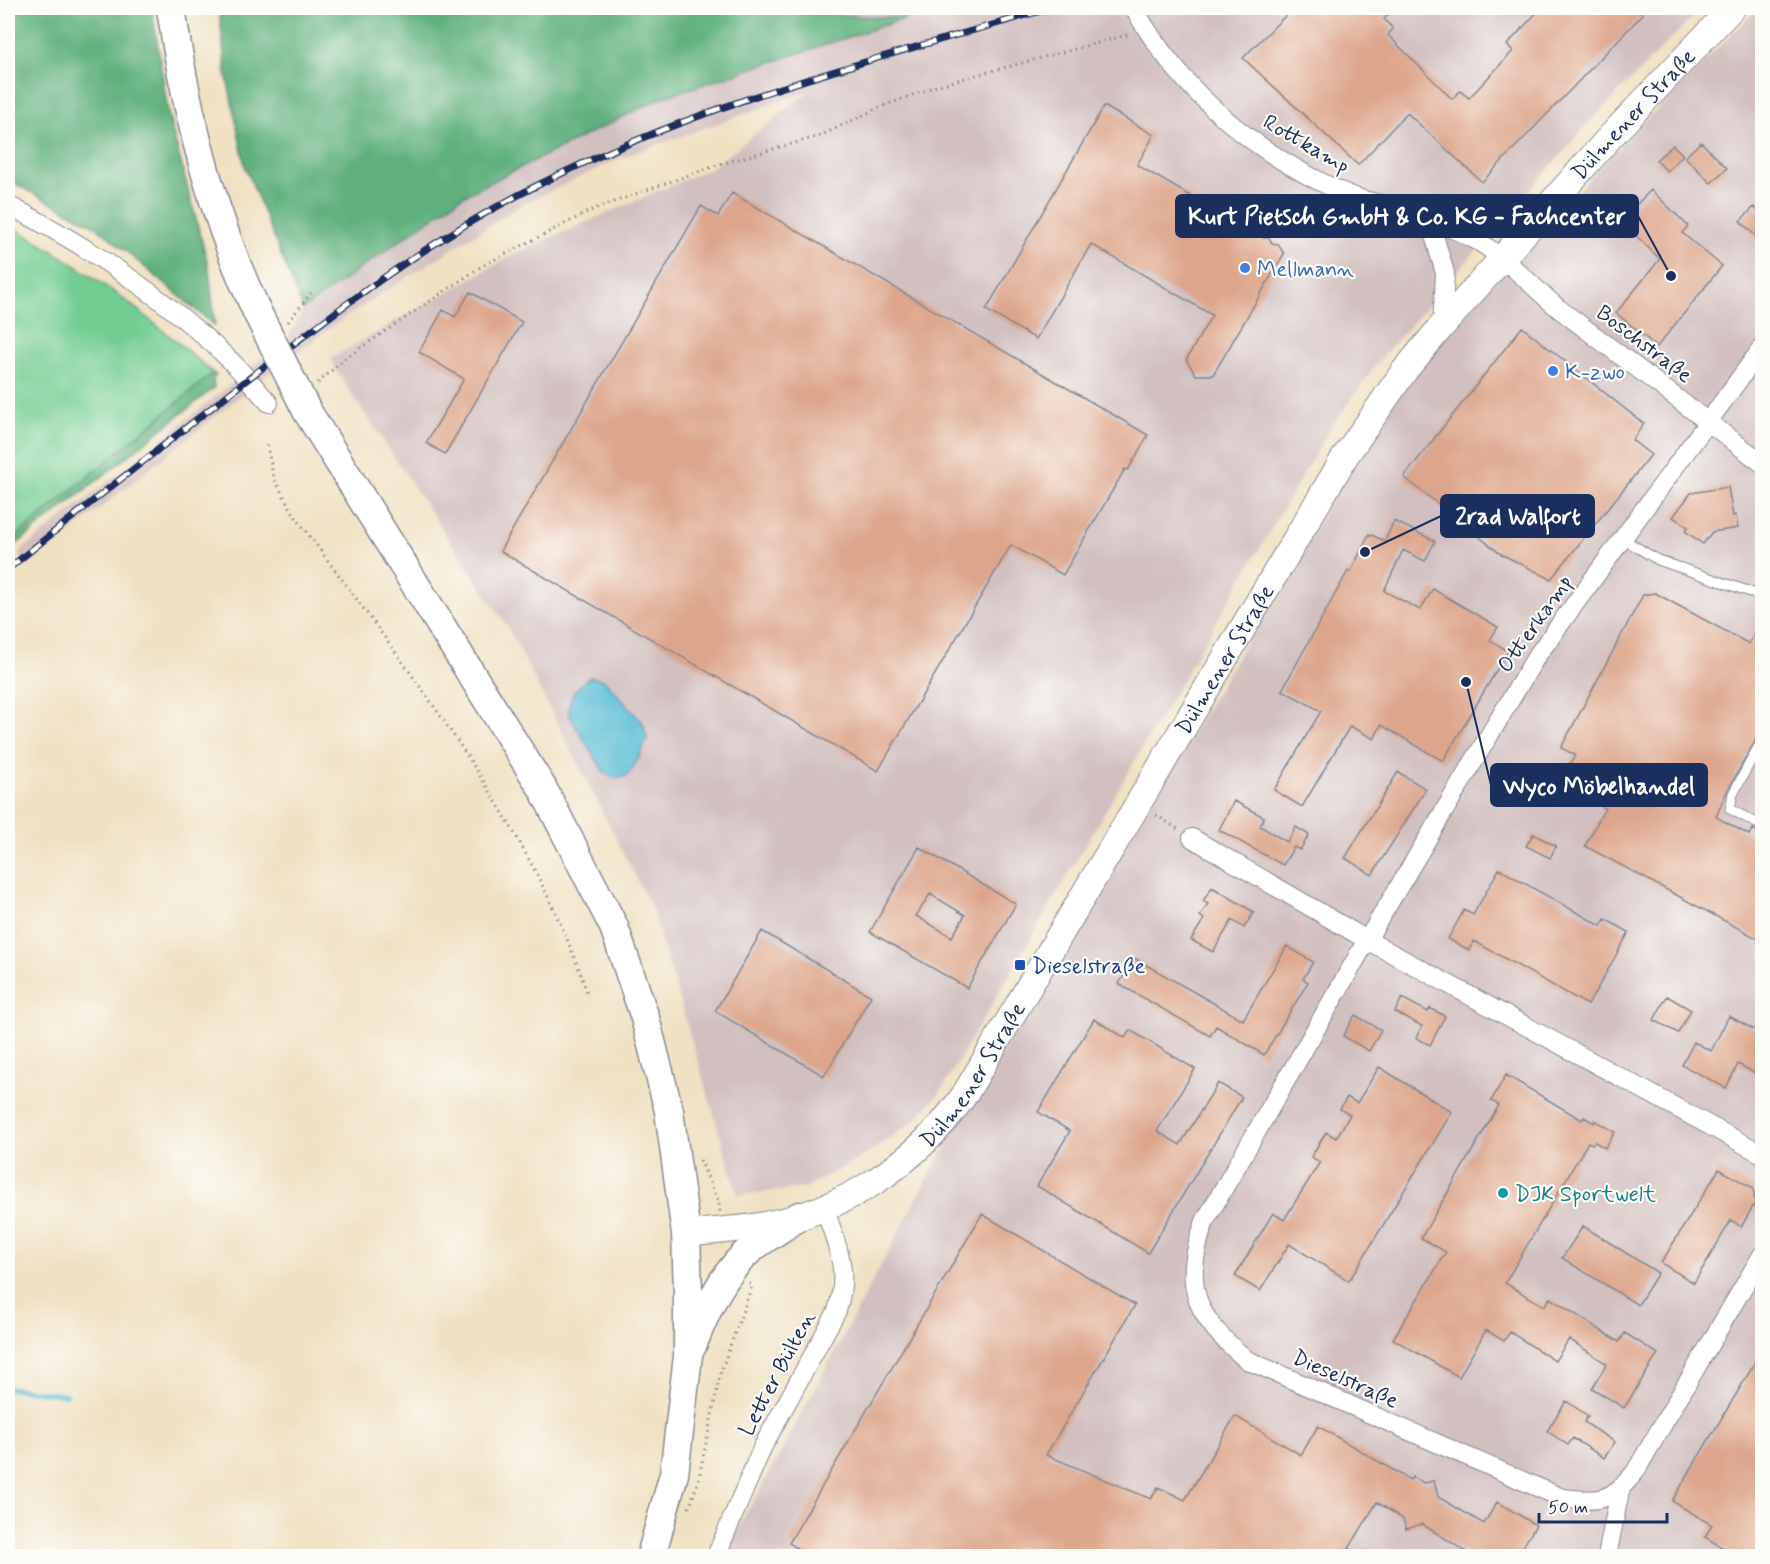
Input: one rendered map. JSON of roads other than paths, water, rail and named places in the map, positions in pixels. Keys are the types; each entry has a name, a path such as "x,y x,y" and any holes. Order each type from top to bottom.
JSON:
{"main road":[{"path":"171,8 180,71 198,152 227,241 258,314 307,411 397,558 507,728 560,820 614,927 645,1018 669,1111 686,1234 688,1356 674,1474 651,1557"},
{"path":"688,1356 704,1315 733,1269 754,1246 799,1216"}],"street":[{"name":"Dülmener Straße","path":"686,1234 759,1226 825,1208 863,1189 899,1165 932,1134 956,1106 1346,455 1406,370 1502,257 1610,137 1732,8"},
{"name":"Rottkamp","path":"1140,18 1174,70 1200,98 1242,133 1289,163 1351,196 1473,239 1502,257"},
{"path":"8,205 80,245 132,282 219,350 269,403"},
{"path":"1430,222 1445,273 1442,326"},
{"name":"Boschstraße","path":"1502,257 1542,295 1762,463"},
{"name":"Otterkamp","path":"1367,940 1536,657 1762,348"},
{"path":"1192,838 1367,940 1762,1154"},
{"name":"Dieselstraße","path":"1367,940 1205,1221 1195,1249 1192,1272 1195,1298 1221,1338 1247,1360 1562,1498 1593,1501 1620,1491"},
{"name":"Letter Bülten","path":"716,1557 763,1446 840,1303 844,1286 843,1264 825,1208"},
{"path":"1607,1557 1620,1491 1635,1472 1762,1255"}],"lane":[{"path":"1623,539 1658,560 1762,596"},
{"path":"1762,740 1733,794 1730,810 1762,826"}],"water":[{"path":"591,677 604,680 643,723 647,738 639,758 627,776 613,778 604,772 569,715 574,693"}],"waterway":[{"path":"8,1388 66,1395"}],"railway":[{"path":"8,569 245,381 364,291 447,236 534,187 659,131 723,107 853,65 1051,8"}],"place":[{"name":"Mellmann","path":"1245,268"},
{"name":"Kurt Pietsch GmbH & Co. KG - Fachcenter","path":"1671,276"},
{"name":"K-zwo","path":"1553,371"},
{"name":"2rad Walfort","path":"1365,552"},
{"name":"Wyco Möbelhandel","path":"1466,682"},
{"name":"Dieselstraße","path":"1020,965"},
{"name":"DJK Sportwelt","path":"1503,1193"}]}
